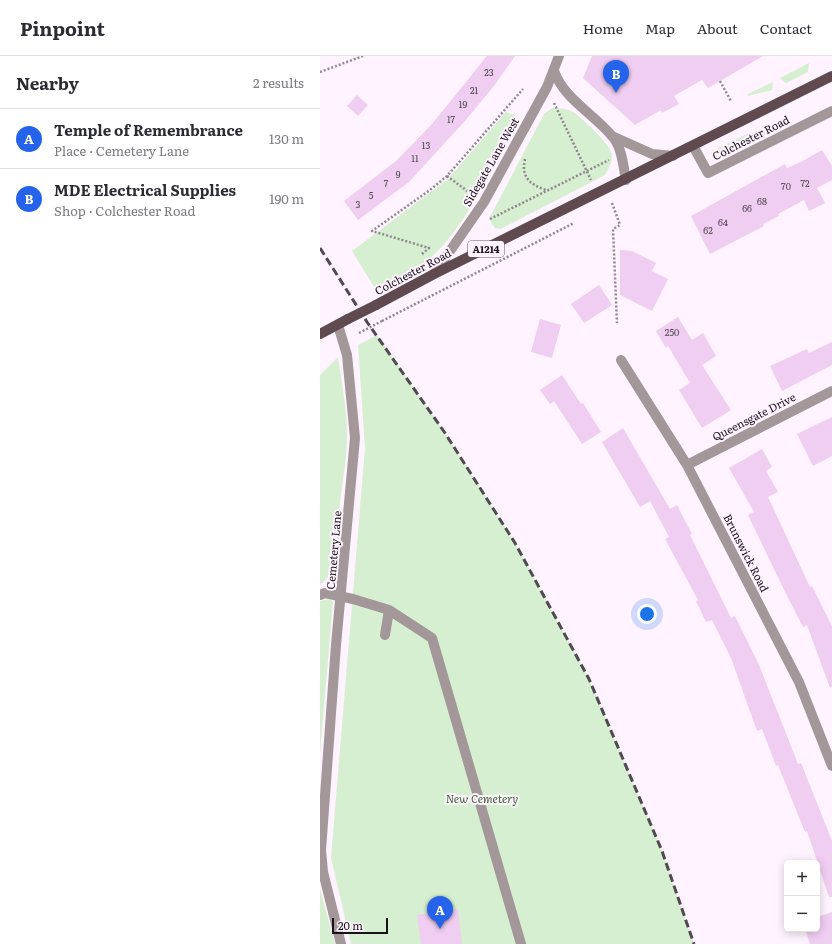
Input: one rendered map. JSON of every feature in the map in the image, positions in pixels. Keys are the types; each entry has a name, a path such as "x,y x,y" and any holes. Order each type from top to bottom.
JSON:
{"main road":[{"name":"Colchester Road","path":"320,334 434,274 626,180 832,76"}],"street":[{"name":"Sidegate Lane West","path":"434,274 463,234 499,175 547,88 559,56"},
{"path":"554,71 559,83 567,93 612,136 645,151 673,156"},
{"name":"Colchester Road","path":"693,146 708,173 832,111"},
{"path":"612,136 621,155 626,180"},
{"name":"Cemetery Lane","path":"338,325 347,355 355,438 321,850 323,872 341,944"},
{"name":"Brunswick Road","path":"621,360 687,465 799,682 832,766"},
{"name":"Queensgate Drive","path":"687,465 832,391"},
{"path":"320,595 325,593 370,603 389,610 432,638 521,944"},
{"path":"385,635 389,610"}],"path":[{"path":"320,72 363,56"},
{"path":"720,81 731,101"},
{"path":"422,254 429,248 372,231 448,176 523,89"},
{"path":"550,110 554,103 586,172"},
{"path":"529,152 523,168 524,175 536,186 546,190"},
{"path":"463,234 546,190 621,155"},
{"path":"448,176 470,193"},
{"path":"608,205 619,199"},
{"path":"612,203 620,225 613,229 617,323"},
{"path":"359,333 577,221"}],"green space":[{"path":"809,63 808,72 786,83 780,78"},
{"path":"773,82 772,90 747,96 748,94"},
{"path":"552,108 560,108 573,112 594,130 611,152 612,158 609,167 605,175 501,229 495,228 489,219 544,114"},
{"path":"506,112 517,116 489,176 452,235 438,251 417,269 406,276 376,290 352,251 448,179"},
{"path":"791,120 721,156 711,155 712,151 745,135"},
{"name":"New Cemetery","path":"377,335 445,433 515,543 589,679 662,851 694,944 351,944 331,858 365,448 358,345"},
{"path":"338,357 346,410 347,431 339,512 339,541 333,570 320,585 320,375"},
{"path":"330,599 333,602 320,753 320,601"},
{"path":"320,889 335,944 320,944"}],"building":[{"path":"487,56 515,56 494,86 465,121 409,182 358,220 344,201 396,161 432,124"},
{"path":"592,56 763,56 708,88 702,80 674,96 679,104 662,113 661,110 635,125 583,78"},
{"path":"357,95 368,105 358,116 347,106"},
{"path":"822,150 832,166 832,180 817,188 825,203 809,211 804,200 778,214 779,216 763,224 764,226 710,254 691,216 785,164 787,168"},
{"path":"620,250 632,251 656,263 652,271 668,279 652,311 620,295"},
{"path":"599,285 612,305 584,323 571,304"},
{"path":"678,317 692,340 703,333 716,356 702,365 731,410 702,428 679,390 690,383 668,346 666,348 656,331"},
{"path":"540,319 561,325 552,358 531,352"},
{"path":"832,342 832,365 782,391 770,366 807,349 809,353"},
{"path":"562,375 581,404 583,403 601,432 582,444 554,401 550,404 540,390"},
{"path":"832,417 832,456 813,466 797,434"},
{"path":"623,428 670,509 677,505 692,534 690,535 731,618 735,616 759,665 798,764 801,763 832,841 832,897 829,897 820,870 820,860 817,860 807,831 805,832 778,765 776,766 762,729 757,731 731,658 712,620 706,622 696,601 698,600 665,539 669,537 650,501 640,507 602,442"},
{"path":"762,449 772,467 766,471 778,492 768,497 810,587 812,586 832,626 832,687 830,688 807,625 803,627 787,596 748,515 754,512 729,468"},
{"path":"458,909 462,944 421,944 417,915"},
{"path":"832,912 832,944 810,944 806,932 820,932 820,916"}],"railway":[{"path":"320,248 367,322 445,433 515,543 589,679 662,851 694,944"}],"place":[{"name":"MDE Electrical Supplies","path":"616,93"},
{"name":"Temple of Remembrance","path":"440,929"}]}
